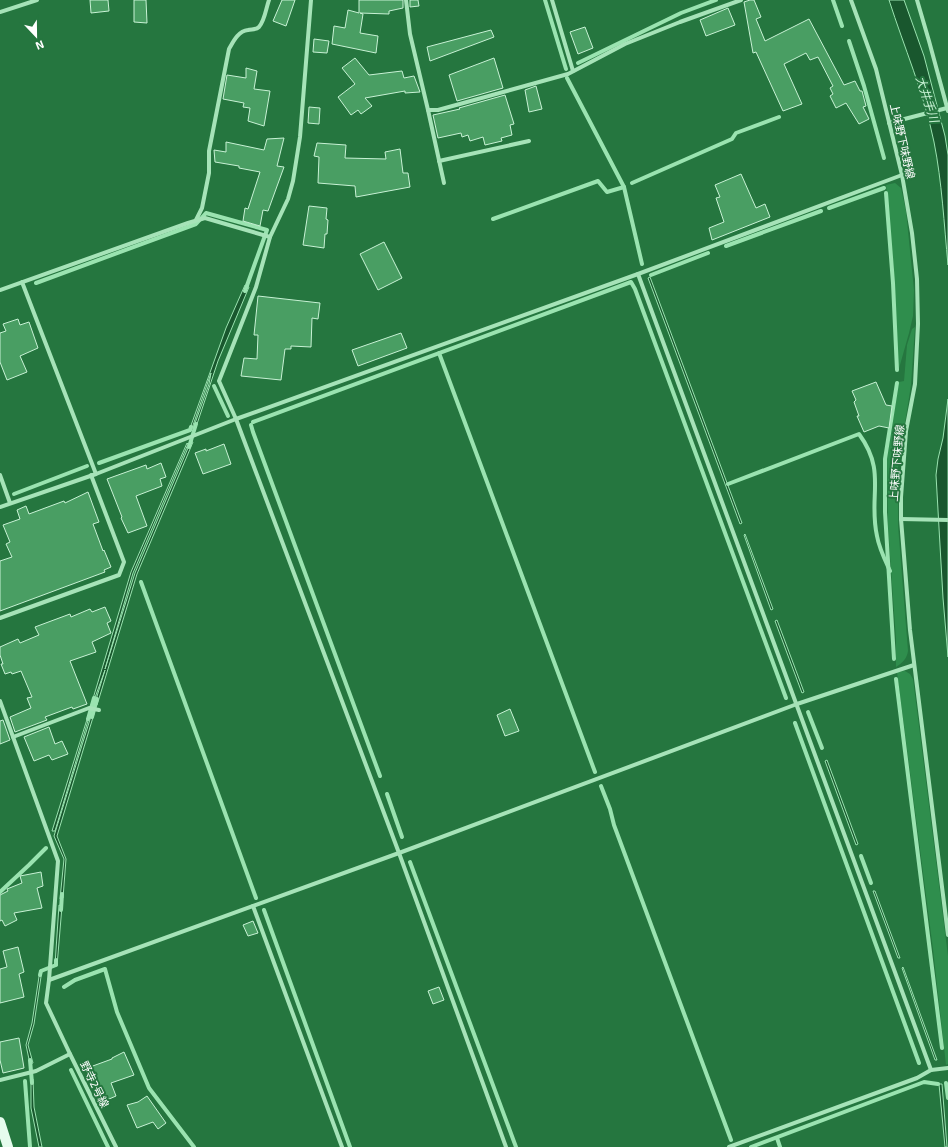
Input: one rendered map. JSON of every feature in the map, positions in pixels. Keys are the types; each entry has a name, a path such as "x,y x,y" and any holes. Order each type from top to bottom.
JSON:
{"main road":[{"path":"0,1122 8,1147"}],"street":[{"path":"0,12 37,0"},
{"path":"195,221 202,208 209,173 209,151 229,49 236,36 246,30 258,28 262,22 269,0"},
{"path":"311,0 297,167 288,199 270,237 256,287 219,381 236,419 506,1147"},
{"path":"406,0 410,34 444,183"},
{"path":"552,0 573,71"},
{"path":"428,110 438,110 568,74 626,44 680,22 741,0"},
{"name":"上味野下味野線","path":"851,0 876,69 890,123 902,175 912,233 917,279 918,324 915,384 906,431 901,497 901,519 910,630 948,935"},
{"path":"890,123 946,110 929,41 916,0"},
{"path":"440,161 529,141"},
{"path":"0,506 93,474 236,419 638,274 902,175"},
{"path":"0,290 205,218 270,237"},
{"path":"638,274 931,1070"},
{"path":"0,618 119,575 124,562 22,282"},
{"path":"0,475 10,503"},
{"path":"901,519 948,520"},
{"path":"49,980 398,853 797,704 914,665"},
{"path":"0,701 58,861 46,1003 70,1054"},
{"path":"13,737 90,708 99,710"},
{"path":"253,906 342,1147"},
{"name":"野寺2号線","path":"0,1080 36,1071 70,1054 116,1147"},
{"path":"730,1147 917,1078 931,1070 948,1068"}],"shaded area":[{"path":"895,183 901,188 906,211 914,290 913,316 898,372 894,274 886,185"},
{"path":"915,327 911,385 898,467 898,525 908,651 904,660 896,667 896,639 888,527 887,459 899,382 904,381 907,345 912,329"},
{"path":"905,671 910,674 913,679 948,956 948,1064 946,1065 933,949 897,672"}],"water":[{"name":"大井手川","path":"889,0 904,0 924,56 945,136 948,155 948,265 941,188 937,157 930,124"},
{"path":"650,277 742,523 740,524 648,278"},
{"path":"245,285 249,287 218,361 195,430 193,429 209,384 211,373 191,431 189,431 226,328"},
{"path":"948,399 948,657 936,475"},
{"path":"191,441 193,442 137,574 97,705 95,703 105,670 93,703 92,702 131,572 187,443 188,444 133,573 105,669 135,573"},
{"path":"745,534 773,609 771,610 744,535"},
{"path":"777,620 804,692 802,693 775,621"},
{"path":"89,713 90,714 55,831 52,831"},
{"path":"92,713 94,714 57,836 66,859 63,898 60,899 64,859 54,836"},
{"path":"827,760 858,844 856,845 825,761"},
{"path":"873,891 875,891 900,958 898,958"},
{"path":"59,905 62,906 57,966 55,965"},
{"path":"903,967 937,1060 935,1060 902,968"},
{"path":"40,970 42,970 34,1024 28,1045 33,1063 30,1064 26,1045 32,1023"},
{"path":"33,1079 34,1107 42,1147 39,1147 31,1108 31,1080"},
{"path":"939,1084 942,1084 947,1147 945,1147"}],"building":[{"path":"90,0 108,0 109,11 91,13"},
{"path":"134,0 146,0 147,23 134,22"},
{"path":"282,0 295,0 286,26 273,21"},
{"path":"359,0 403,0 403,8 389,11 389,14 360,13 363,14 360,33 378,36 376,53 332,44 334,26 345,28 348,10 359,13"},
{"path":"410,0 418,0 419,6 410,7"},
{"path":"754,0 761,17 756,19 765,41 809,19 844,85 855,81 860,91 862,91 866,106 863,107 869,119 859,124 846,103 836,108 830,96 833,94 830,88 833,86 818,57 810,60 806,53 784,64 802,104 783,111 756,52 753,53 744,2"},
{"path":"728,8 735,25 706,36 700,20"},
{"path":"585,27 593,48 578,54 570,32"},
{"path":"491,30 494,37 430,61 427,47"},
{"path":"314,39 329,41 327,53 313,52"},
{"path":"355,58 369,75 402,71 404,78 414,76 420,92 405,93 405,91 365,98 372,106 361,114 358,110 351,115 338,97 355,84 342,68"},
{"path":"494,58 503,88 457,101 449,75"},
{"path":"246,68 257,71 254,89 270,91 264,126 248,121 250,108 243,107 244,103 223,99 227,75 246,78"},
{"path":"536,86 542,109 529,112 525,90"},
{"path":"505,95 514,124 510,125 512,135 501,138 502,141 485,145 483,137 470,141 468,135 462,137 461,133 438,138 433,115 460,109 459,108"},
{"path":"309,107 320,108 319,124 308,123"},
{"path":"284,138 277,166 284,167 268,211 263,210 260,226 243,221 245,208 248,209 260,172 239,168 239,166 215,162 214,150 226,152 226,142 264,150 267,139"},
{"path":"317,143 346,145 345,158 386,159 385,152 400,149 403,173 408,173 410,187 356,197 355,186 318,183 319,157 314,156"},
{"path":"741,174 756,208 765,204 770,217 712,240 709,228 724,222 716,198 720,197 715,185"},
{"path":"309,206 327,208 327,234 325,234 324,248 303,245"},
{"path":"384,242 402,278 378,290 360,254"},
{"path":"258,296 320,303 318,319 312,318 311,347 291,346 291,349 285,349 281,380 241,376 244,358 257,359 258,335 254,335"},
{"path":"18,319 20,325 29,322 38,348 20,356 27,372 7,380 0,362 0,333 6,331 3,324"},
{"path":"401,333 407,348 358,366 352,350"},
{"path":"876,382 886,405 892,406 889,428 879,426 864,432 857,416 859,416 854,402 856,400 852,391"},
{"path":"224,444 231,464 203,474 195,453 206,449 206,451"},
{"path":"161,463 166,477 160,479 162,486 136,496 147,526 128,533 107,479 146,465 147,469"},
{"path":"88,492 99,522 93,524 103,551 104,550 111,567 104,570 105,572 0,611 0,561 12,557 6,544 10,542 3,525 20,519 17,510 26,506 29,514 64,501 65,503"},
{"path":"105,607 111,621 107,623 111,633 92,642 96,652 70,661 87,704 73,709 72,707 45,717 47,720 15,732 10,717 31,708 27,698 32,697 21,671 12,674 11,672 5,674 1,664 3,664 0,655 0,647 18,639 20,643 39,635 35,627 70,614 71,617 90,609 92,612"},
{"path":"510,709 519,731 505,736 497,715"},
{"path":"3,720 10,740 0,744 0,721"},
{"path":"49,727 55,744 62,741 68,754 52,760 49,755 34,761 24,737"},
{"path":"41,872 43,886 37,888 42,908 14,913 17,920 5,926 2,920 0,921 0,895 8,891 7,889 22,883 20,876"},
{"path":"253,921 258,933 248,936 243,925"},
{"path":"18,947 24,972 19,974 24,997 0,1003 0,969 7,967 3,951"},
{"path":"439,987 444,1000 433,1004 428,991"},
{"path":"19,1038 24,1068 3,1073 0,1060 0,1042"},
{"path":"124,1052 134,1075 111,1083 116,1096 100,1103 94,1090 98,1088 90,1067 112,1059"},
{"path":"147,1096 166,1123 158,1129 153,1122 137,1128 127,1105 138,1102"}],"waterway":[{"path":"545,0 566,69"},
{"path":"578,63 681,13 716,0"},
{"path":"833,0 842,26"},
{"path":"849,41 864,86 884,158"},
{"path":"567,78 624,187 642,264"},
{"path":"632,183 732,139 736,133 779,117"},
{"path":"493,219 598,181 607,192 624,187"},
{"path":"829,208 884,188"},
{"path":"886,193 893,283 897,370"},
{"path":"726,246 821,211"},
{"path":"36,283 196,224 206,213 267,230 245,291"},
{"path":"651,275 708,253"},
{"path":"253,422 631,282 635,289 786,698"},
{"path":"439,353 595,772"},
{"path":"894,659 885,512 885,459 897,383"},
{"path":"214,386 228,416"},
{"path":"189,447 196,424"},
{"path":"251,425 380,776"},
{"path":"99,463 190,430 191,427"},
{"path":"728,484 859,434 867,448 875,472 874,509 877,536 890,571"},
{"path":"14,494 87,466"},
{"path":"141,582 256,898"},
{"path":"896,679 942,1048"},
{"path":"88,719 94,698"},
{"path":"92,717 97,699"},
{"path":"808,712 822,748"},
{"path":"795,723 919,1063"},
{"path":"601,786 610,809 614,825 731,1140"},
{"path":"387,794 402,837"},
{"path":"0,892 46,848"},
{"path":"861,856 871,883"},
{"path":"410,862 516,1147"},
{"path":"61,910 62,894"},
{"path":"264,910 350,1147"},
{"path":"40,975 41,971 56,965 56,960"},
{"path":"64,987 75,980 105,969 117,1012 149,1088 194,1147"},
{"path":"30,1060 32,1083"},
{"path":"71,1070 108,1147"},
{"path":"25,1081 30,1147"},
{"path":"751,1147 924,1082 938,1084"},
{"path":"946,1083 948,1098"},
{"path":"777,1138 780,1147"}]}
